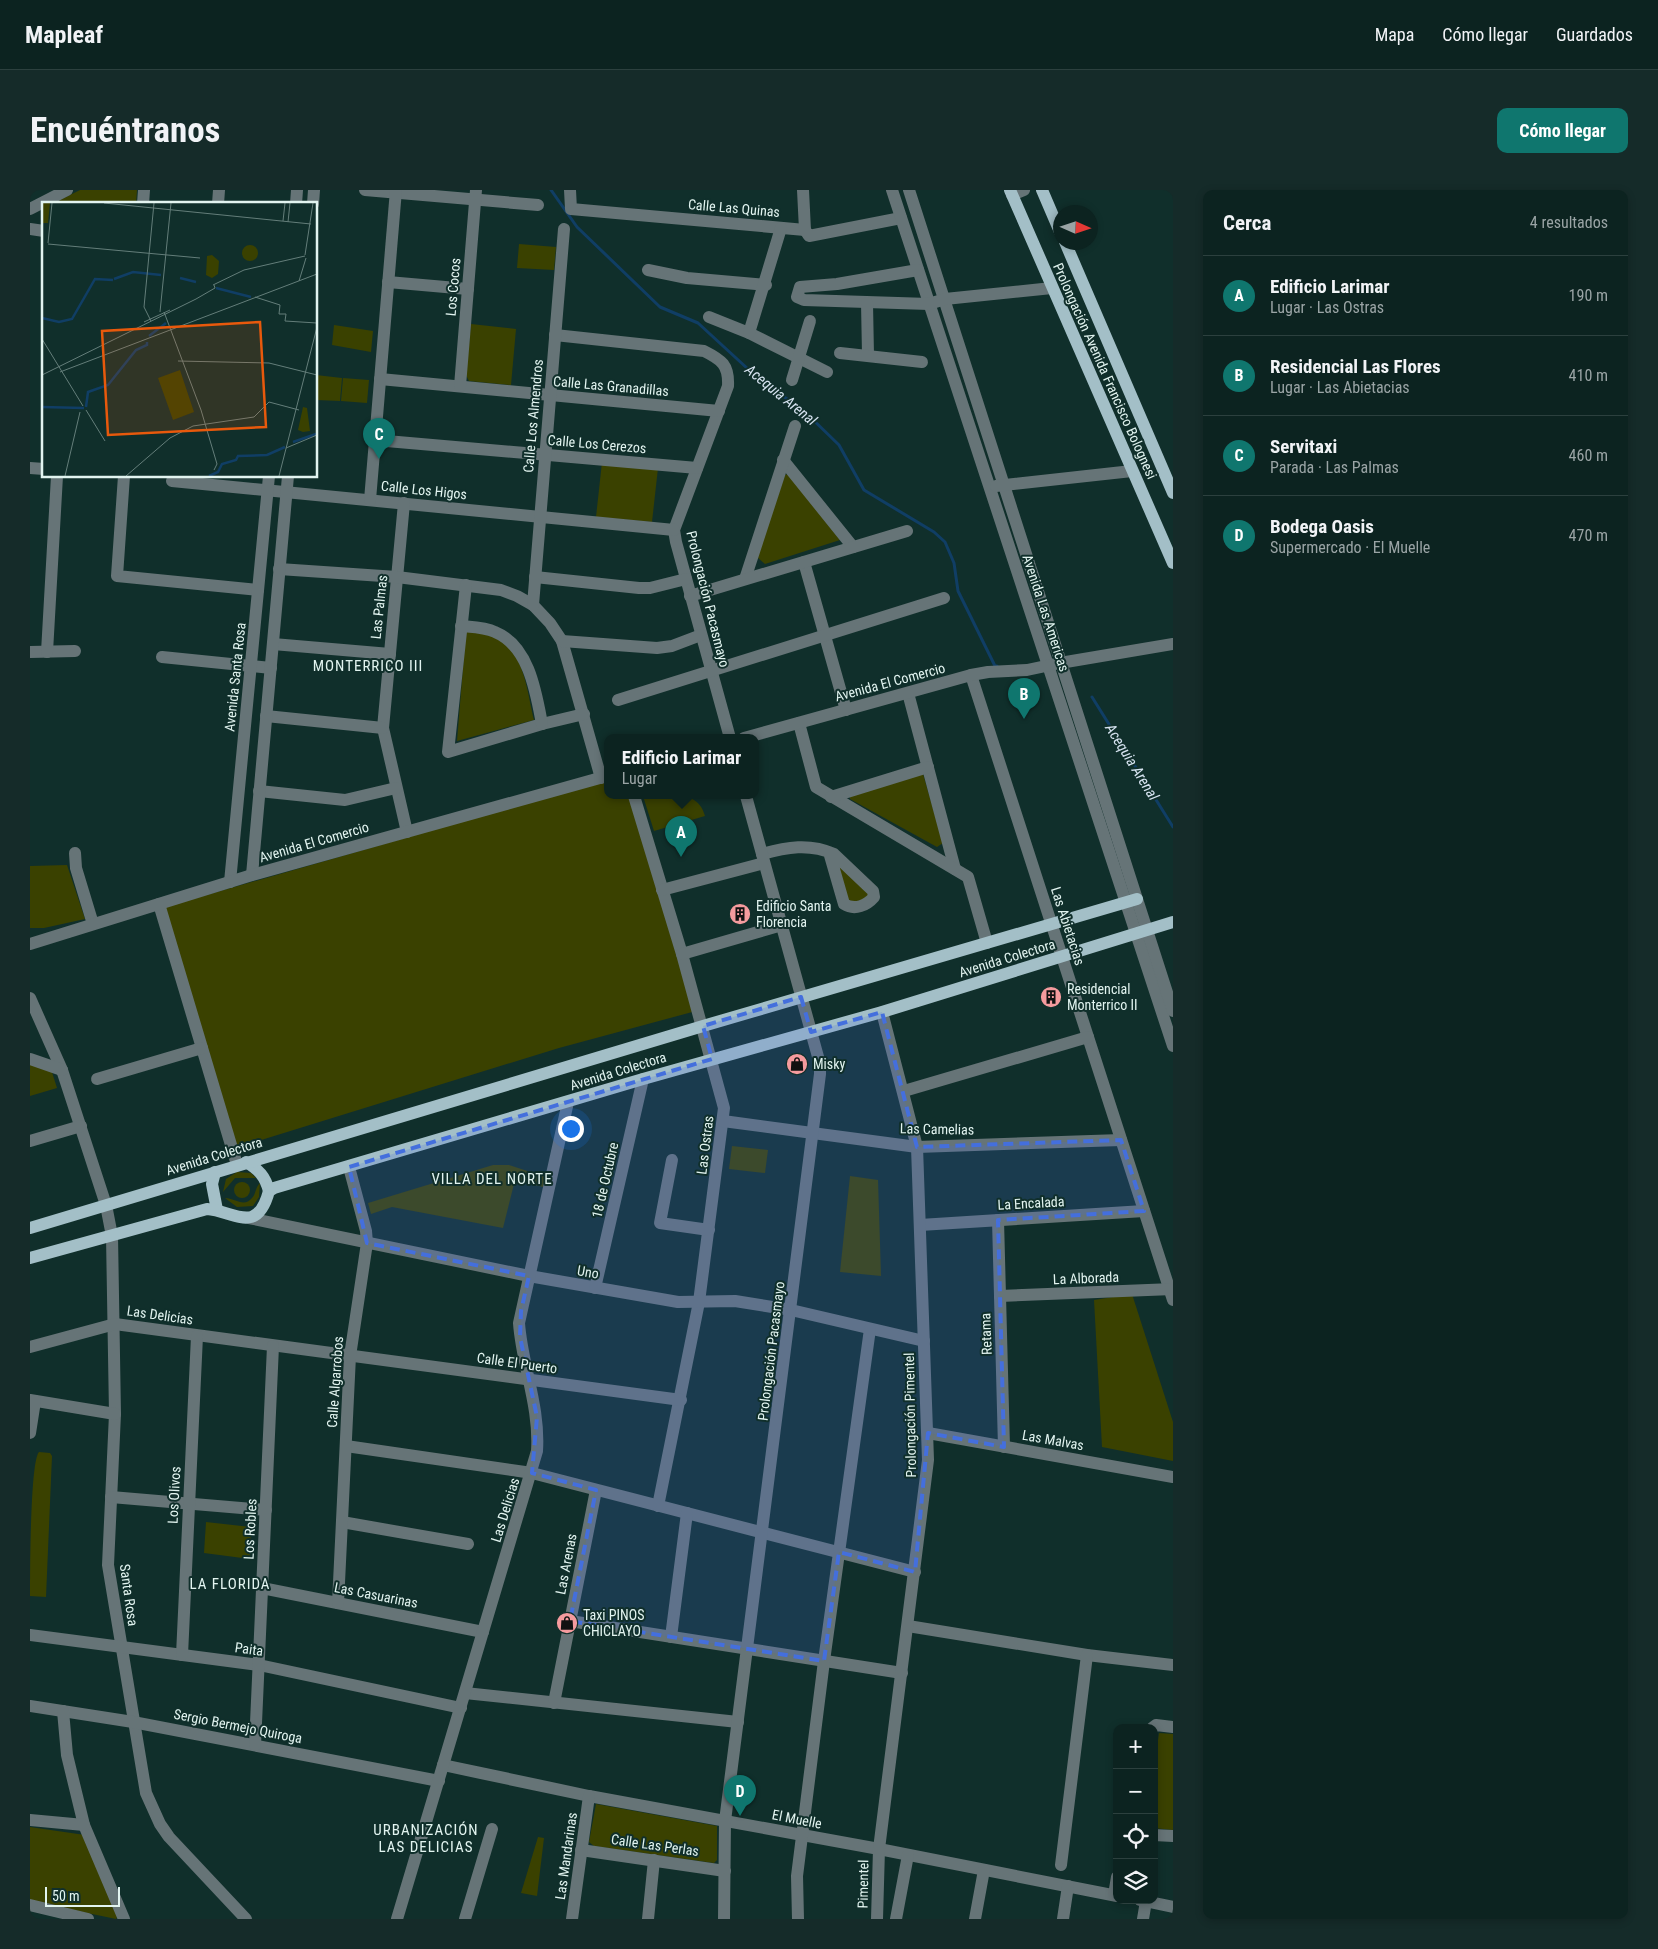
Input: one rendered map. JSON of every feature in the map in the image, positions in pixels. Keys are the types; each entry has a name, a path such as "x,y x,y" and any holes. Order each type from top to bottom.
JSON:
{"main road":[{"path":"1042,190 1053,216"},
{"name":"Prolongación Avenida Francisco Bolognesi","path":"1015,192 1052,288 1173,564"},
{"name":"Prolongación Avenida Francisco Bolognesi","path":"1068,250 1173,493"},
{"name":"Avenida Colectora","path":"30,1228 702,1026 1131,901"},
{"name":"Avenida Colectora","path":"270,1191 643,1079 882,1012 1173,922"},
{"path":"30,1258 207,1209 217,1210 238,1219 249,1218 259,1212 266,1203 270,1191 266,1180 259,1170 242,1163"},
{"path":"215,1172 212,1184 217,1210"}],"street":[{"path":"44,202 67,190"},
{"path":"365,190 476,195 538,205"},
{"name":"Calle Las Quinas","path":"570,190 571,209 805,230 809,236 901,218"},
{"path":"805,190 805,230"},
{"name":"Avenida Las Americas","path":"892,190 1047,667 1131,901"},
{"name":"Avenida Las Americas","path":"909,190 1060,662 1173,1046"},
{"path":"370,500 396,191"},
{"name":"Los Cocos","path":"460,386 476,195"},
{"path":"30,209 42,203"},
{"path":"749,333 766,285 781,228"},
{"name":"Calle Los Almendros","path":"533,605 564,230"},
{"path":"648,270 687,278 766,285"},
{"path":"918,270 837,284 800,287 797,290 798,299 928,304 945,299 1052,288"},
{"path":"388,282 468,289"},
{"path":"866,302 868,355"},
{"path":"709,317 749,333 827,372"},
{"path":"792,380 810,320"},
{"name":"Prolongación Pacasmayo","path":"555,335 704,351 719,359 729,372 728,386 674,530 690,596 729,734"},
{"path":"840,353 922,362"},
{"name":"Calle Las Granadillas","path":"380,379 719,411"},
{"path":"745,579 795,426"},
{"name":"Calle Los Cerezos","path":"375,440 697,468"},
{"path":"784,460 853,547"},
{"path":"989,488 1004,484 1132,471"},
{"path":"47,652 57,478"},
{"path":"124,478 117,576 258,590"},
{"name":"Avenida Santa Rosa","path":"230,882 269,478"},
{"path":"252,875 288,478"},
{"name":"Calle Los Higos","path":"172,481 286,494 404,503 674,530"},
{"name":"Las Palmas","path":"404,503 383,728 407,832"},
{"path":"690,596 907,531"},
{"path":"804,562 846,710"},
{"path":"279,569 466,584 501,590 518,596 533,605 550,622 562,641 604,777"},
{"path":"535,577 639,588 650,588 686,579"},
{"path":"466,584 448,752 542,724 584,714"},
{"path":"618,700 944,598"},
{"path":"461,626 493,630 515,646 525,660 542,724"},
{"path":"562,641 657,648 672,646 701,635"},
{"path":"273,644 390,654"},
{"name":"Avenida El Comercio","path":"759,734 971,675 1047,667 1060,662 1173,644"},
{"path":"30,652 75,651"},
{"path":"162,657 271,668"},
{"name":"Las Abietacias","path":"971,675 1172,1293"},
{"path":"908,693 955,869"},
{"path":"266,716 383,728"},
{"path":"799,723 816,787 968,877 987,943"},
{"path":"831,797 928,767"},
{"name":"Avenida El Comercio","path":"30,944 252,875 604,777"},
{"path":"259,791 345,800 396,788"},
{"name":"Las Ostras","path":"635,799 723,1098 723,1121 699,1302 681,1400 658,1506"},
{"name":"Prolongación Pacasmayo","path":"724,1919 725,1821 814,1133 820,1064 747,799"},
{"path":"662,890 763,858 790,847 829,852"},
{"path":"75,853 76,868 93,924"},
{"path":"159,904 202,1048 242,1163"},
{"path":"682,954 782,925"},
{"name":"Avenida Las Americas","path":"1141,932 1173,1011"},
{"name":"Santa Rosa","path":"30,998 62,1070 106,1205 112,1236 115,1324 115,1414 108,1565 132,1722 146,1793 160,1824 183,1854 245,1919"},
{"name":"Prolongación Pimentel","path":"879,1849 926,1481 928,1433 917,1147 882,1012"},
{"path":"904,1091 1088,1037"},
{"path":"97,1079 202,1048"},
{"path":"30,1059 62,1070"},
{"name":"18 de Octubre","path":"595,1288 643,1079"},
{"name":"Las Delicias","path":"397,1919 532,1473 538,1434 537,1417 519,1323 568,1102"},
{"name":"Las Camelias","path":"723,1121 917,1147 1122,1140"},
{"path":"30,1141 81,1126"},
{"path":"672,1160 660,1223 709,1230"},
{"name":"Calle Algarrobos","path":"338,1603 350,1356 367,1243 366,1231 349,1167"},
{"name":"La Encalada","path":"920,1225 1144,1211"},
{"name":"Uno","path":"249,1218 529,1276 678,1302 735,1301 791,1310 924,1341"},
{"name":"Retama","path":"998,1220 1004,1447"},
{"name":"La Alborada","path":"1000,1296 1172,1293"},
{"path":"30,1347 115,1324"},
{"name":"Las Delicias","path":"115,1324 350,1356"},
{"path":"798,1919 797,1876 802,1835 870,1329"},
{"name":"Los Olivos","path":"182,1655 197,1336"},
{"name":"Los Robles","path":"256,1745 273,1346"},
{"name":"Calle El Puerto","path":"350,1356 681,1400"},
{"path":"30,1433 32,1401 115,1414"},
{"name":"Las Malvas","path":"928,1433 1173,1477"},
{"path":"346,1446 532,1473 915,1572"},
{"name":"Las Arenas","path":"554,1703 596,1490"},
{"path":"111,1497 266,1510"},
{"path":"671,1637 687,1513"},
{"path":"342,1522 468,1544"},
{"name":"Las Casuarinas","path":"262,1588 483,1632"},
{"path":"570,1621 902,1673"},
{"path":"908,1626 1087,1655 1173,1665"},
{"name":"Paita","path":"30,1636 259,1665 461,1708"},
{"path":"1061,1865 1087,1655"},
{"path":"465,1693 738,1722"},
{"name":"Sergio Bermejo Quiroga","path":"30,1706 132,1722 439,1781"},
{"path":"63,1711 67,1755 84,1825 124,1919"},
{"path":"1158,1724 1173,1727"},
{"name":"El Muelle","path":"443,1765 589,1796 879,1849 1113,1895"},
{"name":"Las Mandarinas","path":"572,1919 589,1796"},
{"path":"30,1820 84,1825"},
{"path":"465,1919 492,1829"},
{"path":"1158,1835 1173,1836"},
{"name":"Pimentel","path":"878,1919 879,1849"},
{"name":"Calle Las Perlas","path":"581,1850 725,1871"},
{"path":"896,1919 908,1855"},
{"path":"648,1919 654,1860"},
{"path":"975,1919 984,1870"},
{"path":"1063,1919 1068,1886"},
{"path":"30,1904 88,1919"},
{"path":"1143,1904 1143,1919"},
{"path":"1158,1904 1173,1907"}],"highlighted area":[{"path":"801,997 811,1032 882,1012 917,1147 1121,1140 1144,1211 998,1220 1004,1447 928,1433 915,1572 839,1552 824,1661 570,1621 596,1490 532,1473 537,1417 520,1337 521,1311 529,1276 367,1243 349,1167 712,1059 703,1026"}],"green space":[{"path":"80,190 137,190 136,202 56,202"},
{"path":"519,244 556,247 554,270 517,268"},
{"path":"471,324 516,329 511,385 469,381 466,375"},
{"path":"334,325 373,331 371,352 332,345"},
{"path":"318,375 342,378 340,401 318,400"},
{"path":"343,378 369,380 367,403 341,401"},
{"path":"602,462 658,468 652,522 596,517"},
{"path":"788,474 840,540 765,564 757,557 785,475"},
{"path":"466,631 493,636 512,650 518,660 526,684 534,720 457,741"},
{"path":"923,774 943,843 937,847 850,799 850,795"},
{"path":"604,781 604,799 631,799 696,1011 559,1048 235,1148 165,907"},
{"path":"644,799 692,799 701,807 705,816 654,831"},
{"path":"839,861 869,895 864,901 846,903 834,864"},
{"path":"67,865 85,919 44,928 30,928 30,866"},
{"path":"30,1064 51,1069 57,1088 30,1096"},
{"path":"732,1146 768,1150 765,1173 729,1169"},
{"path":"493,1165 509,1165 549,1178 547,1188 515,1180 503,1228 392,1207 371,1214 368,1203"},
{"path":"237,1172 251,1173 256,1178 235,1178 223,1192 226,1179"},
{"path":"850,1176 878,1180 881,1276 840,1272"},
{"path":"242,1182 250,1190 242,1198 234,1190"},
{"path":"260,1183 259,1197 253,1206 237,1207 225,1198 239,1202 249,1201"},
{"path":"1132,1294 1173,1422 1173,1461 1102,1447 1094,1300"},
{"path":"39,1452 50,1453 52,1456 46,1597 30,1596 32,1496 36,1460"},
{"path":"206,1522 251,1527 250,1559 204,1553"},
{"path":"1159,1733 1173,1734 1173,1830 1158,1828"},
{"path":"596,1804 717,1826 717,1860 714,1863 594,1846 589,1842"},
{"path":"30,1827 85,1835 117,1917 116,1919 30,1901"},
{"path":"538,1837 544,1838 537,1896 521,1893"}],"waterway":[{"name":"Acequia Arenal","path":"551,190 577,227 660,307 698,323 761,381 803,410 839,445 864,490 934,532 945,542 954,563 958,591 995,666 997,666"},
{"name":"Acequia Arenal","path":"1092,697 1173,827"}],"place":[{"name":"Servitaxi","path":"379,459"},
{"name":"Residencial Las Flores","path":"1024,719"},
{"name":"Edificio Larimar","path":"681,857"},
{"name":"Edificio Santa Florencia","path":"740,914"},
{"name":"Residencial Monterrico II","path":"1051,997"},
{"name":"Misky","path":"797,1064"},
{"name":"Taxi PINOS CHICLAYO","path":"567,1623"},
{"name":"Bodega Oasis","path":"740,1816"}],"district":[{"name":"MONTERRICO III","path":"368,666"},
{"name":"VILLA DEL NORTE","path":"492,1179"},
{"name":"LA FLORIDA","path":"230,1584"},
{"name":"URBANIZACIÓN LAS DELICIAS","path":"426,1838"}]}
